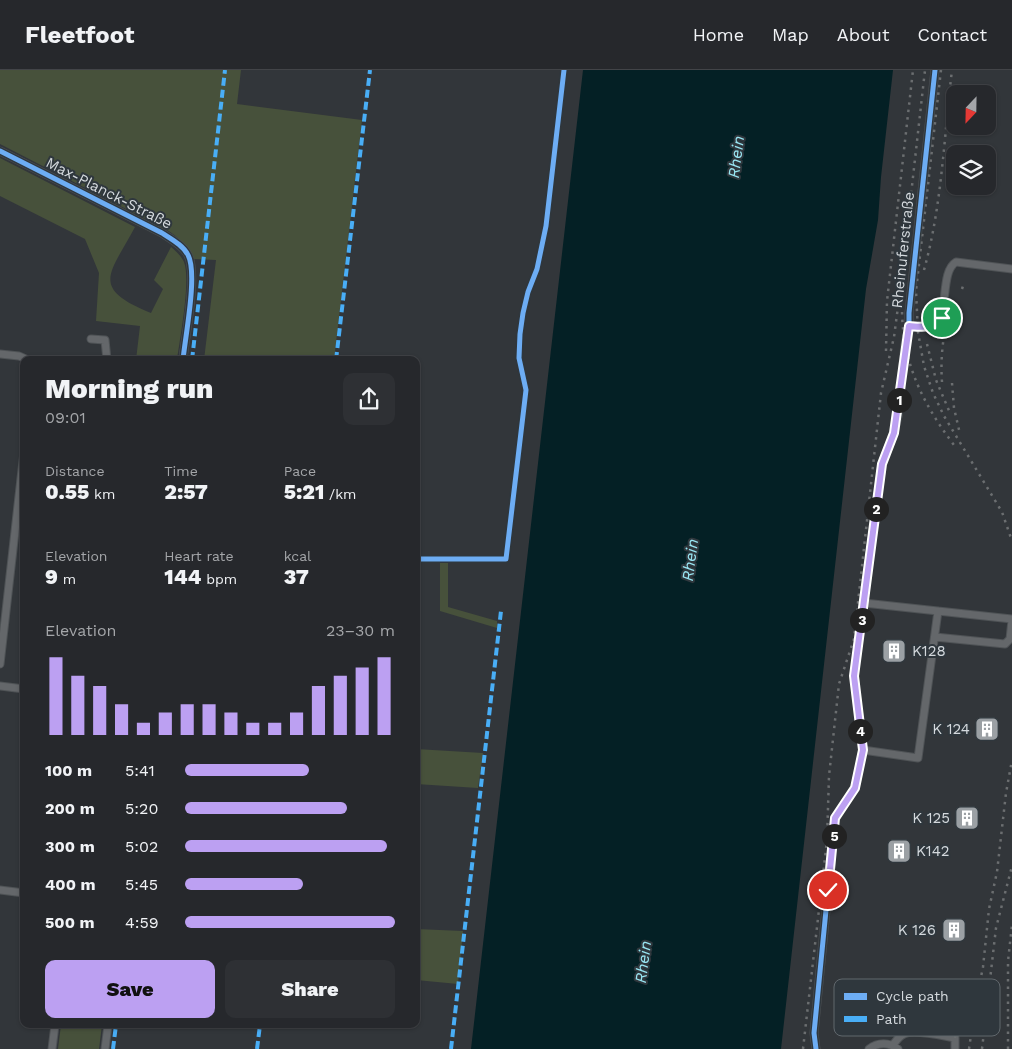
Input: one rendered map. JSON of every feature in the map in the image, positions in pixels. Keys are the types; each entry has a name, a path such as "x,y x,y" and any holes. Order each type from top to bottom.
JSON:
{"street":[{"name":"Rheinuferstraße","path":"816,1049 814,1033 835,818 855,788 863,750 854,676 882,464 894,433 909,326 908,313 935,70"},
{"name":"Max-Planck-Straße","path":"0,151 162,233 182,247 190,261 192,280 183,356"},
{"name":"Rheinuferstraße","path":"909,326 932,326 938,324 944,309 948,274 951,266 956,262 1012,269"},
{"path":"91,339 105,340 107,356"},
{"path":"0,354 20,357"},
{"path":"0,664 20,487"},
{"path":"864,603 1012,620 1010,639 1005,644 935,637"},
{"path":"863,750 918,758 938,611"},
{"path":"0,686 20,688"},
{"path":"0,890 20,892"},
{"path":"52,1049 55,1028"},
{"path":"105,1049 108,1028"},
{"path":"869,1049 875,1045 884,1044 896,1047 898,1038 901,1036"},
{"path":"939,1036 956,1038 955,1049"}],"green space":[{"path":"0,70 241,70 237,104 362,120 334,356 204,356 216,260 194,259 176,236 167,230 0,144"},
{"path":"0,158 135,227 118,257 110,278 112,287 119,296 151,313 163,289 154,280 171,247 184,262 186,270 184,310 178,356 136,356 140,326 96,321 99,273 85,239 0,196"},
{"path":"440,561 448,561 448,607 497,621 497,628 440,611"},
{"path":"420,749 483,753 478,788 420,784"},
{"path":"420,929 463,931 458,984 420,980"},
{"path":"61,1028 102,1028 99,1049 58,1049"}],"water":[{"name":"Rhein","path":"583,70 893,70 878,220 866,289 781,1049 471,1049"}],"railway":[{"path":"886,351 887,301 913,70"},
{"path":"902,275 925,70"},
{"path":"941,70 916,291 918,332 924,366 933,393 944,416 1002,512 1012,541"},
{"path":"924,270 939,196 952,70"},
{"path":"803,1049 827,840 829,776 839,684 854,639 881,393 894,337 903,269"},
{"path":"942,382 943,341 952,301"},
{"path":"902,312 906,349 917,383 924,399 954,445"},
{"path":"927,344 936,380 950,413"},
{"path":"952,383 954,408 960,434"},
{"path":"981,979 989,909 997,872 1006,793 1012,760"},
{"path":"990,979 996,928 1012,866"},
{"path":"1008,1049 1008,961 1012,925"},
{"path":"969,1049 971,1036"},
{"path":"982,1049 984,1036"}],"marked path":[{"path":"192,356 225,70"},
{"path":"336,356 370,70"},
{"path":"451,1049 501,611"},
{"path":"113,1049 116,1028"},
{"path":"257,1049 260,1028"}],"cycle path":[{"path":"420,559 506,559 526,390 519,358 520,334 528,292 537,269 546,226 564,70"},
{"path":"816,1049 814,1033 835,818 855,788 863,750 854,676 882,464 894,433 898,416 935,70"},
{"path":"0,151 162,233 183,248 191,264 192,276 184,356"}],"place":[{"name":"K128","path":"894,651"},
{"name":"K 124","path":"987,729"},
{"name":"K 125","path":"967,818"},
{"name":"K142","path":"899,851"},
{"name":"K 126","path":"954,930"}],"route":[{"path":"828,890 835,818 855,788 863,750 854,676 882,464 894,433 898,416 909,326 932,326 938,324 942,318"}]}
